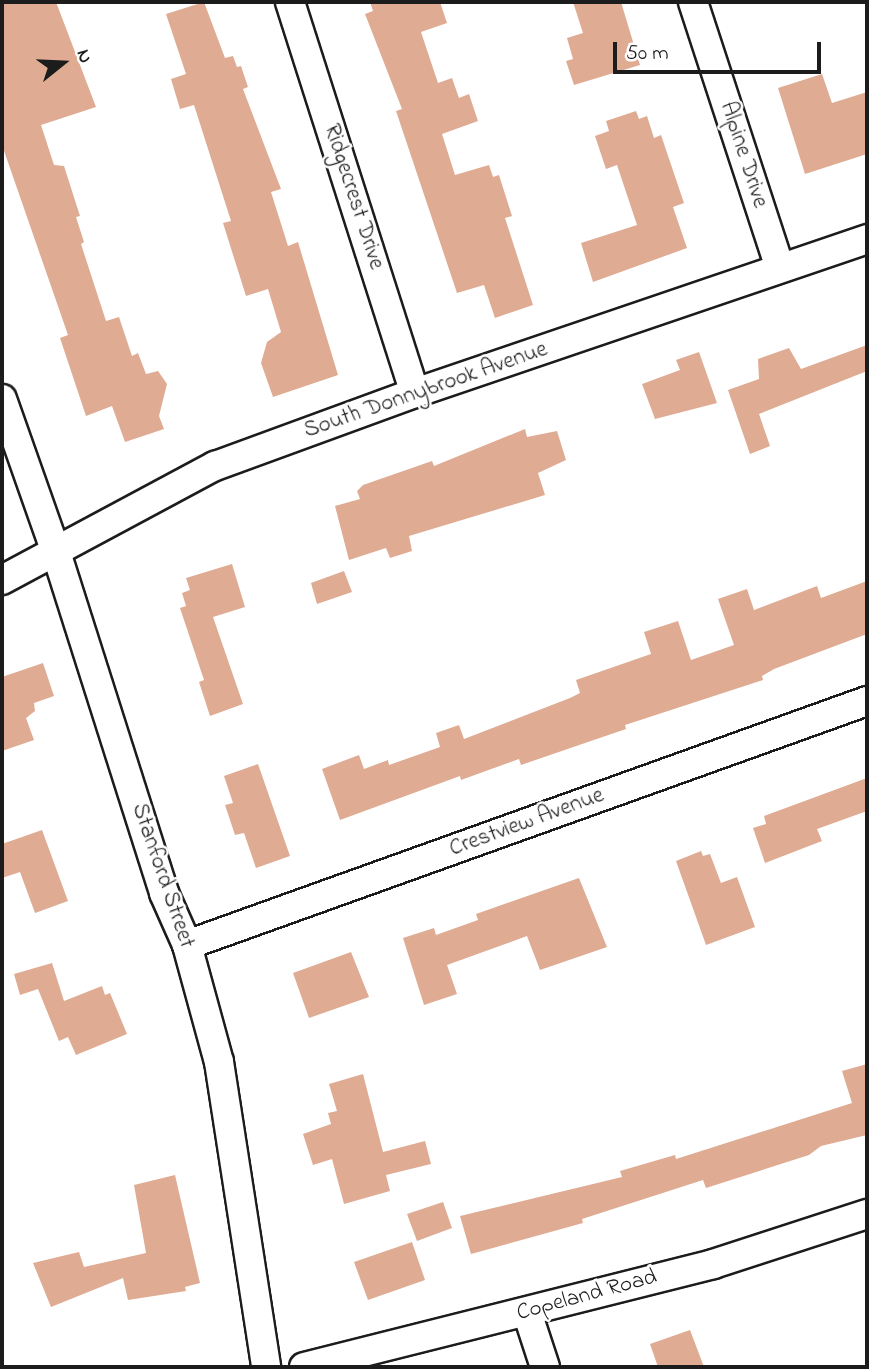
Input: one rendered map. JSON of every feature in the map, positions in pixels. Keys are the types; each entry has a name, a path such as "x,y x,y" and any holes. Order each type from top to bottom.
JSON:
{"street":[{"name":"Ridgecrest Drive","path":"290,2 415,393"},
{"name":"Alpine Drive","path":"693,2 780,268"},
{"name":"South Donnybrook Avenue","path":"2,580 215,466 415,393 867,239"},
{"name":"Stanford Street","path":"2,399 56,552 164,893 187,945 219,1062 266,1367"},
{"name":"Crestview Avenue","path":"187,945 867,701"},
{"name":"Copeland Road","path":"304,1367 747,1254 867,1214"},
{"path":"527,1312 545,1367"}],"building":[{"path":"2,2 56,2 96,107 41,125 54,165 64,166 80,216 76,217 84,242 81,244 106,321 119,317 132,356 138,353 146,374 158,371 167,384 159,416 164,429 125,442 112,406 86,416 60,338 68,335 2,145"},
{"path":"204,2 225,58 233,56 237,67 241,66 248,87 243,89 281,189 271,192 288,246 298,242 338,375 273,397 261,363 267,342 281,332 268,289 246,296 223,223 231,221 194,105 180,109 171,79 186,74 166,14"},
{"path":"370,2 440,2 447,23 421,32 438,83 452,78 459,98 469,94 478,121 442,134 455,175 489,165 493,177 499,175 512,216 505,218 533,305 495,318 484,285 457,293 396,111 402,109 365,14 373,11"},
{"path":"573,2 621,2 640,65 574,85 566,61 573,59 567,38 583,33"},
{"path":"822,74 832,103 867,92 867,154 805,174 778,88"},
{"path":"636,111 639,119 647,116 654,138 661,135 684,203 673,207 687,248 593,282 581,243 637,225 617,165 606,169 595,136 609,131 606,121"},
{"path":"867,345 867,371 759,414 770,446 750,454 728,390 759,379 758,359 789,348 801,369"},
{"path":"699,352 717,403 655,419 642,384 680,370 676,360"},
{"path":"525,429 527,437 557,431 566,460 538,473 545,495 409,536 412,551 390,558 386,548 349,560 335,506 360,499 357,491 363,485 432,461 434,466"},
{"path":"232,564 245,607 213,617 243,704 210,716 199,682 204,680 180,608 186,606 182,593 190,590 186,578"},
{"path":"344,571 352,592 317,604 311,583"},
{"path":"867,581 867,634 774,669 762,676 763,680 625,725 626,729 521,765 519,759 461,780 460,776 340,820 322,769 359,755 364,769 388,760 389,765 440,747 436,733 459,725 464,739 570,698 580,693 576,680 651,654 644,632 678,621 691,660 734,645 718,599 747,589 754,610 817,586 821,598"},
{"path":"43,663 54,696 34,703 35,711 26,718 34,740 2,751 2,677"},
{"path":"258,764 290,856 256,868 244,833 235,835 225,805 233,803 224,776"},
{"path":"867,778 867,811 817,829 822,841 765,863 753,828 766,824 764,816"},
{"path":"42,830 68,901 35,913 20,872 2,878 2,844"},
{"path":"701,851 703,856 710,854 721,883 737,877 755,927 706,945 676,861"},
{"path":"579,878 607,947 540,970 527,936 447,965 457,994 424,1005 403,938 434,928 436,935 478,920 476,914"},
{"path":"351,952 369,997 309,1018 293,973"},
{"path":"52,963 64,1001 102,986 105,995 110,993 127,1034 76,1055 68,1037 59,1041 38,989 20,995 14,974"},
{"path":"867,1064 867,1135 821,1146 809,1155 706,1188 703,1180 582,1219 583,1223 471,1254 460,1216 622,1177 620,1171 675,1155 676,1159 852,1103 842,1071"},
{"path":"363,1074 383,1152 425,1141 431,1164 386,1175 390,1191 344,1204 332,1159 313,1165 303,1134 331,1124 328,1113 337,1111 329,1084"},
{"path":"175,1175 200,1283 185,1287 186,1291 128,1300 123,1278 51,1307 33,1263 79,1252 84,1267 146,1253 134,1185"},
{"path":"443,1202 452,1228 417,1241 407,1214"},
{"path":"412,1242 425,1280 368,1300 354,1262"},
{"path":"690,1330 704,1367 658,1367 650,1344"}]}
